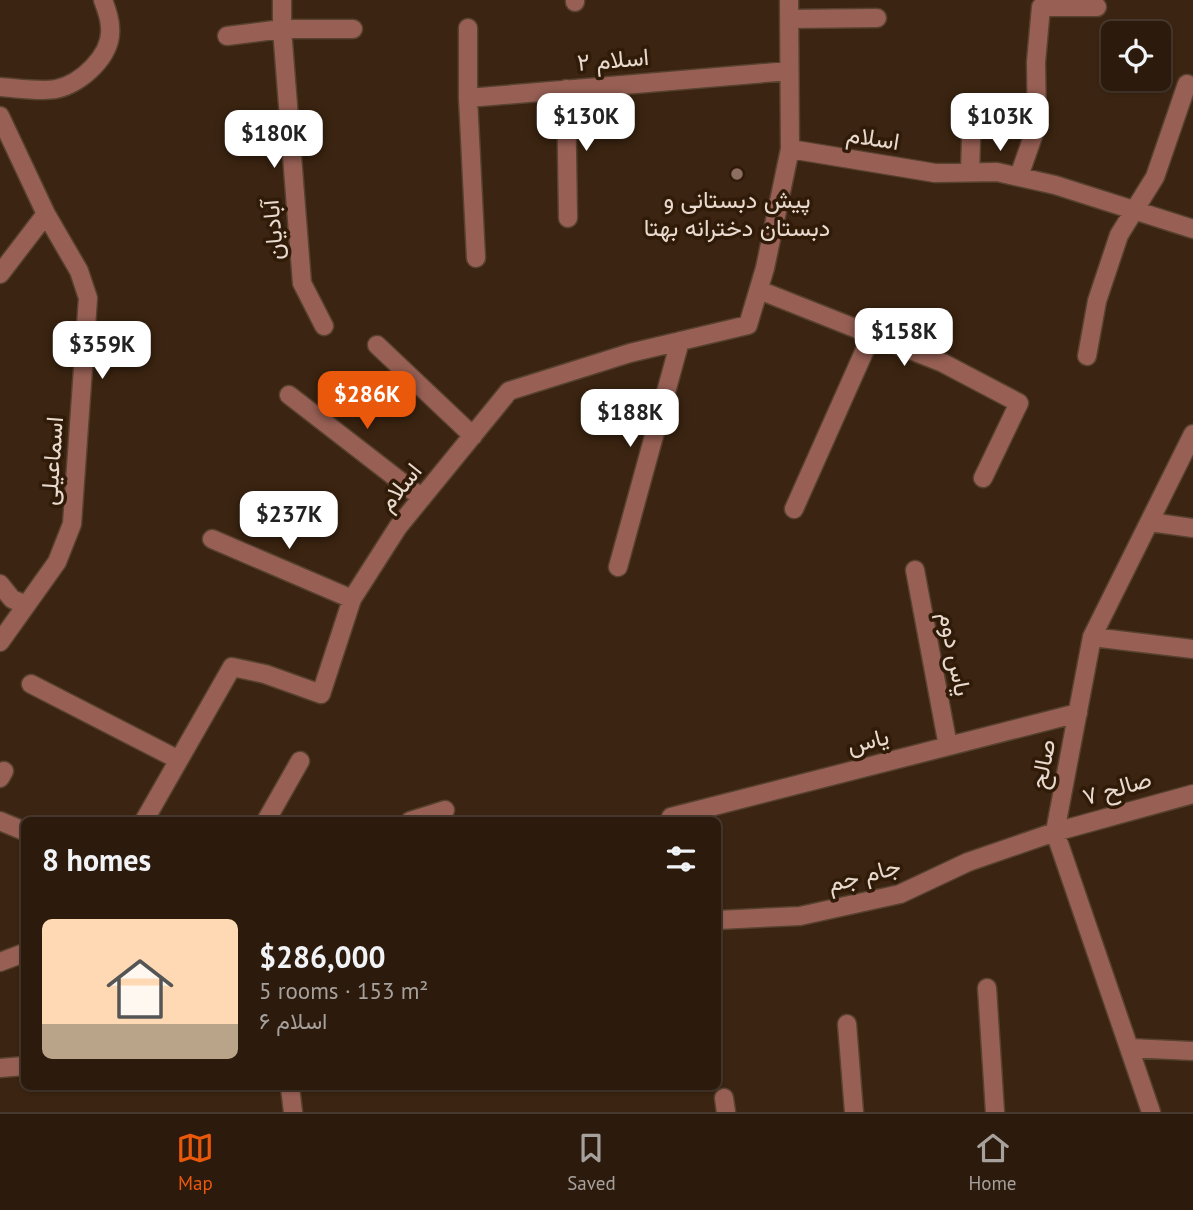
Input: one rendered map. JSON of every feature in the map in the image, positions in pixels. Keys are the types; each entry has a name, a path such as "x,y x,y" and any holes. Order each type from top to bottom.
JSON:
{"street":[{"path":"0,87 55,90 74,82 92,69 105,51 111,29 103,0"},
{"name":"آبادیان","path":"282,0 302,283 324,326"},
{"name":"اسلام","path":"146,817 232,667 265,674 321,694 352,599 398,527 509,391 630,353 748,325 759,290 790,149 789,0"},
{"path":"1018,176 1037,125 1036,62 1041,7 1097,7"},
{"path":"789,19 877,18"},
{"path":"468,28 468,98 476,258"},
{"path":"227,36 282,29 354,29"},
{"name":"اسلام ۲","path":"468,98 789,71"},
{"path":"1087,356 1097,301 1119,235 1156,177 1187,84"},
{"path":"566,89 568,218"},
{"path":"970,172 972,109"},
{"name":"اسماعیلی","path":"0,116 46,214 79,271 88,298 72,524 57,562 0,642"},
{"name":"اسلام","path":"790,149 935,173 997,172 1018,176 1055,185 1193,229"},
{"path":"0,274 46,214"},
{"path":"759,290 943,363 1019,402 983,478"},
{"path":"794,509 872,334"},
{"path":"618,567 680,341"},
{"path":"377,345 472,436"},
{"path":"289,395 422,498"},
{"name":"صالح","path":"1055,832 1093,637 1193,434"},
{"path":"1150,522 1193,528"},
{"path":"212,539 352,599"},
{"name":"یاس دوم","path":"915,570 948,746"},
{"path":"0,584 12,600 26,605"},
{"path":"1093,637 1193,649"},
{"path":"31,684 179,760"},
{"name":"یاس","path":"671,817 1078,713"},
{"path":"268,817 300,761"},
{"name":"صالح ۷","path":"1055,832 1193,794"},
{"path":"423,817 445,810"},
{"path":"0,821 21,830"},
{"path":"1055,832 1151,1112"},
{"name":"جام جم","path":"721,920 800,916 900,894 968,862 1055,832"},
{"path":"0,962 21,954"},
{"path":"987,988 995,1112"},
{"path":"847,1024 853,1112"},
{"path":"1130,1048 1193,1051"},
{"path":"0,1068 21,1066"},
{"path":"290,1090 293,1112"}],"place":[{"name":"پیش دبستانی و دبستان دخترانه بهتا","path":"737,174"}]}
